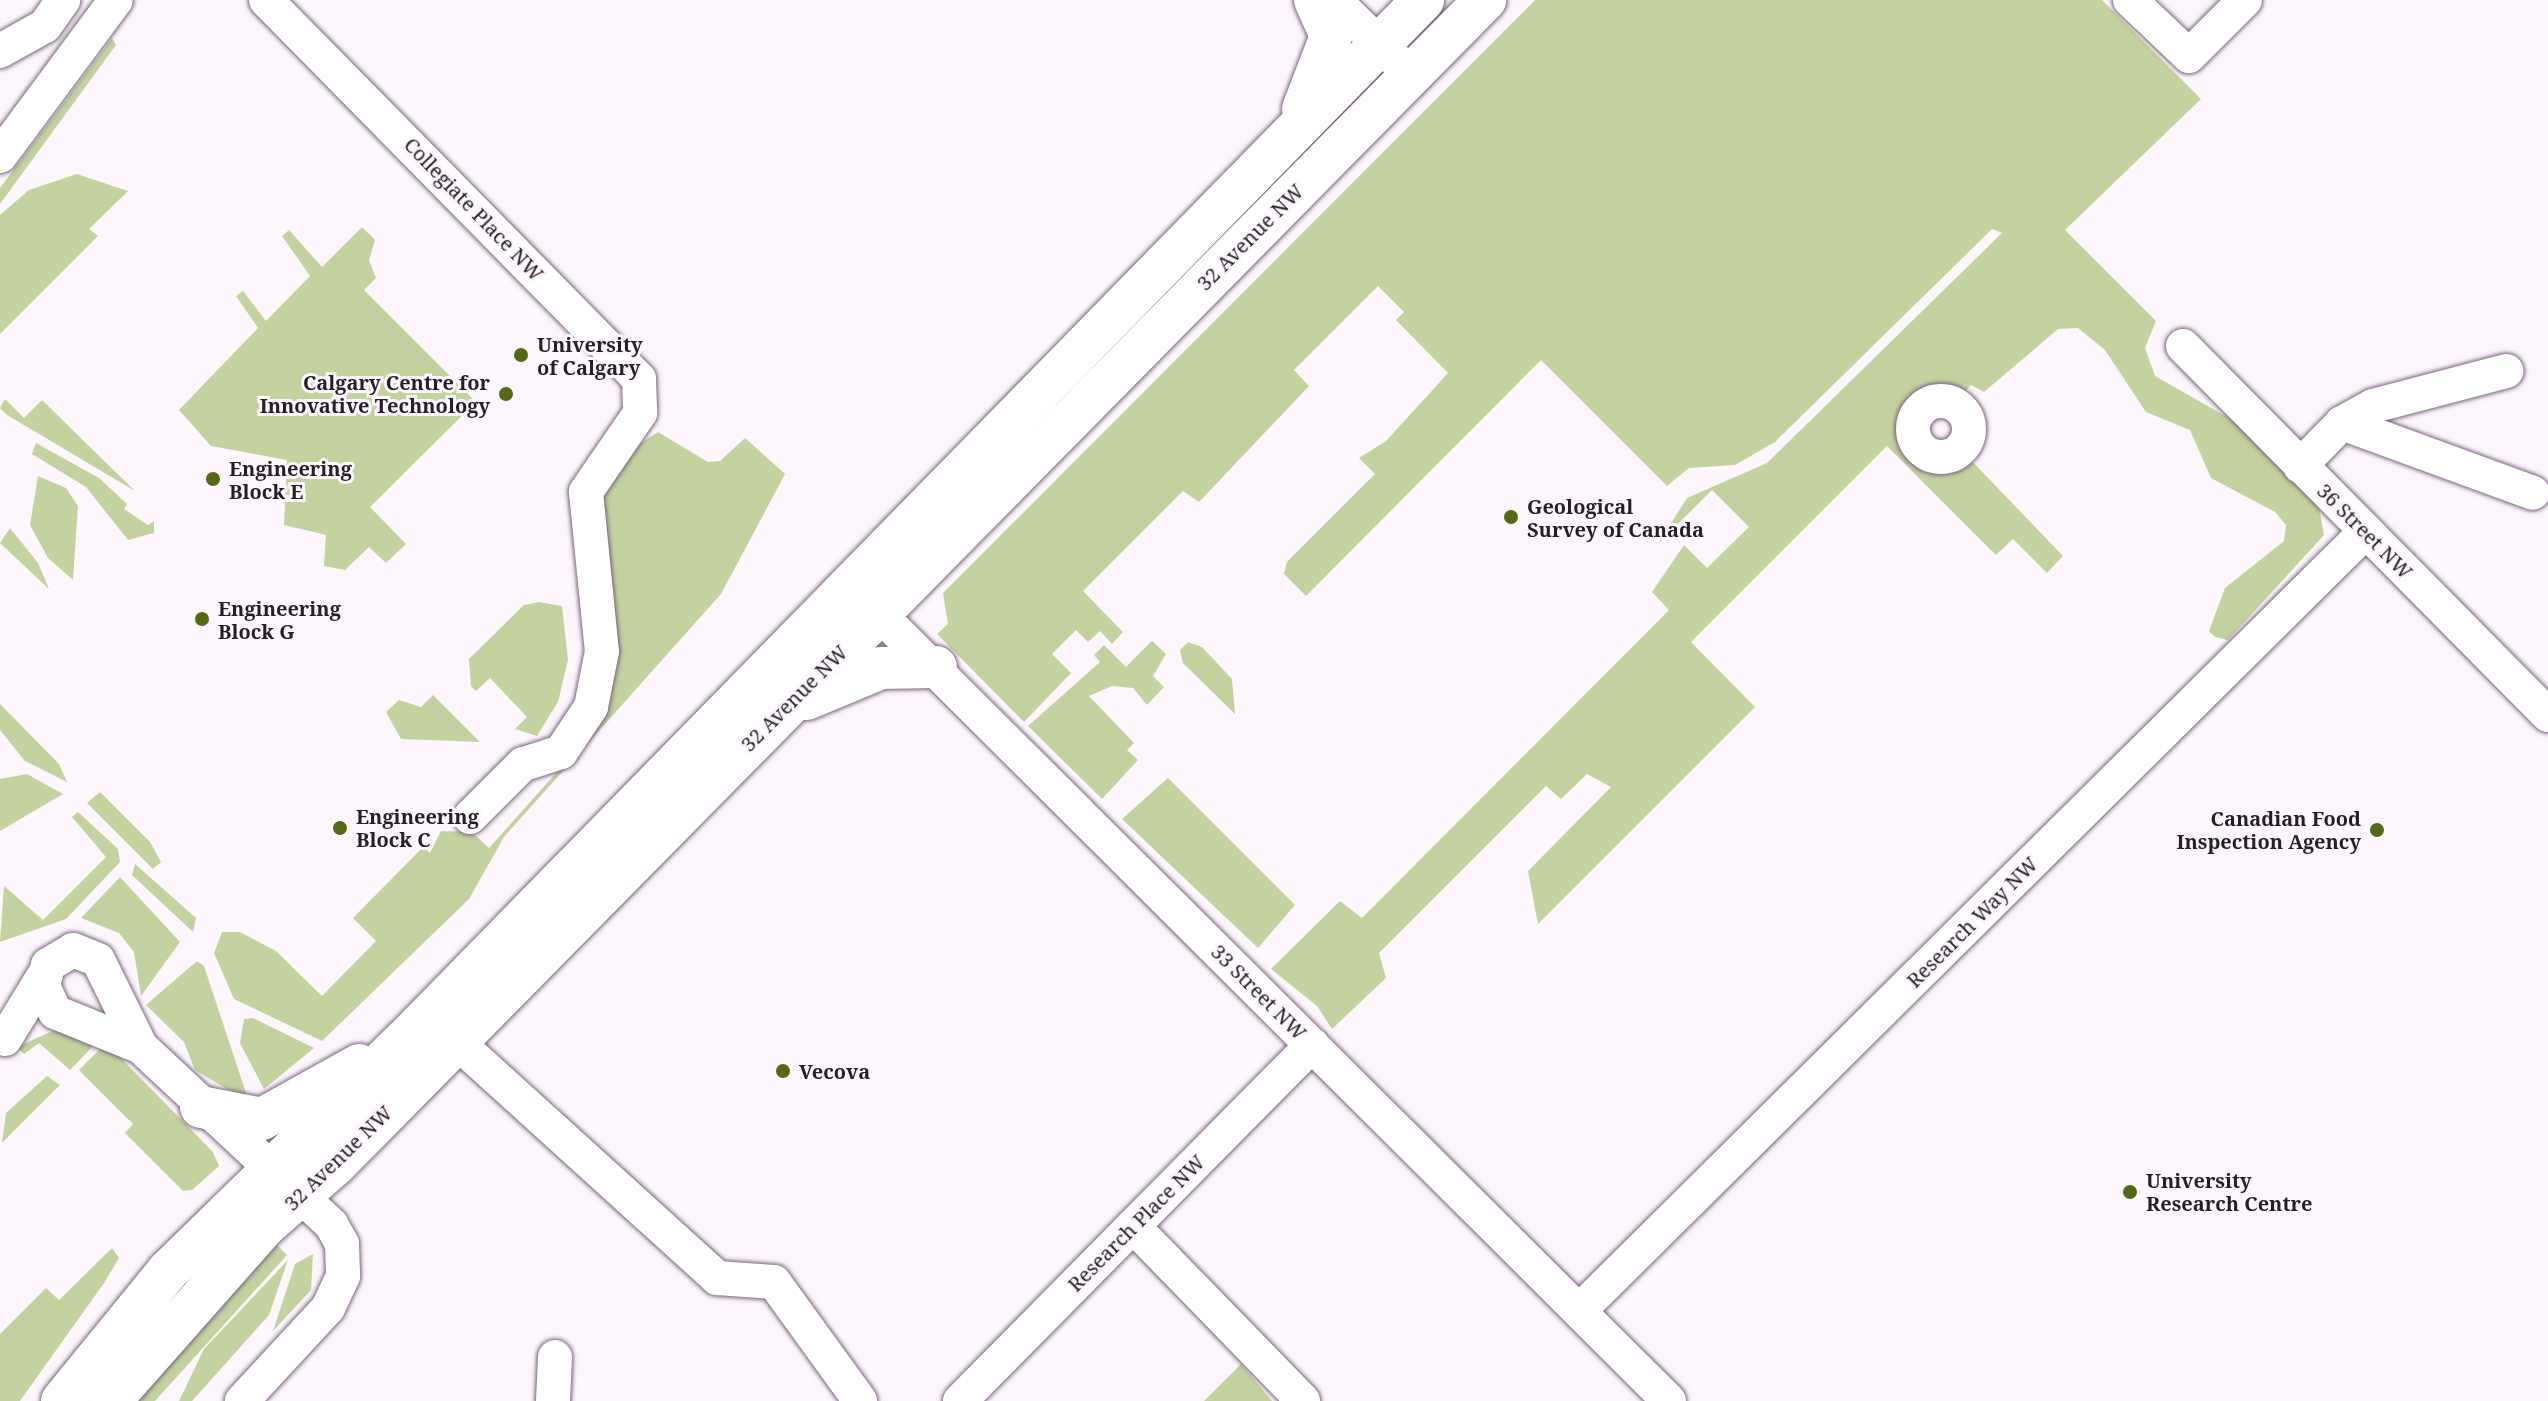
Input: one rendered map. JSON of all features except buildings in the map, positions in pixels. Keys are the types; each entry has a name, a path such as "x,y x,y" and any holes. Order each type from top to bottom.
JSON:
{"main road":[{"path":"1296,125 1331,36 1315,0"},
{"name":"32 Avenue NW","path":"62,1401 168,1271 284,1184 456,1041 1485,0"},
{"name":"32 Avenue NW","path":"110,1401 284,1184 406,1039 1296,125 1400,14"},
{"path":"777,714 854,676 936,667"},
{"path":"201,1107 262,1119 406,1039"}],"street":[{"path":"0,51 45,26 63,0"},
{"path":"0,156 116,0"},
{"name":"Collegiate Place NW","path":"266,0 639,379 640,413 586,492 602,651 591,707 561,752 523,764 470,817"},
{"path":"1334,0 1400,14 1424,61"},
{"path":"2130,0 2189,56 2245,0"},
{"name":"36 Street NW","path":"2183,346 2548,715"},
{"path":"2300,466 2342,423 2373,406 2506,371"},
{"path":"2342,423 2533,493"},
{"name":"Collegiate Place NW","path":"564,528 573,485 626,432"},
{"name":"Research Way NW","path":"1579,1311 2365,532"},
{"name":"33 Street NW","path":"848,584 936,667 1669,1401"},
{"path":"2,1042 59,955 89,953 109,977 141,1047 336,1233 343,1276 328,1308 242,1401"},
{"path":"44,975 48,1004 65,1017 141,1047"},
{"path":"2,1042 65,1017"},
{"path":"456,1041 717,1278 774,1282 860,1401"},
{"name":"Research Place NW","path":"960,1401 1312,1045"},
{"path":"1133,1226 1303,1401"},
{"path":"553,1401 555,1357"}],"green space":[{"path":"1535,0 2102,0 2201,99 2065,230 2156,321 2145,348 2155,376 2234,421 2319,507 2324,535 2228,640 2215,637 2209,631 2225,588 2284,541 2286,525 2275,512 2211,478 2190,430 2146,412 2105,350 2078,328 2058,329 1984,392 1971,385 1963,394 1928,391 1906,419 1916,452 1943,464 1967,456 2063,556 2047,573 2013,539 1996,555 1887,446 1691,642 1755,707 1538,924 1528,871 1611,787 1587,774 1561,799 1546,786 1379,953 1386,978 1332,1029 1317,1006 1271,969 1340,901 1362,918 1669,610 1652,592 1684,545 1707,568 1749,527 1712,490 1658,544 1687,498 1767,463 2002,233 1992,229 1775,442 1735,465 1689,468 1667,486 1541,360 1306,596 1284,574 1287,562 1375,474 1359,458 1386,441 1448,373 1396,320 1404,312 1378,286 1294,370 1309,386 1199,502 1183,491 1083,591 1123,632 1112,644 1100,631 1088,642 1076,630 1052,654 1071,673 1024,722 937,634 948,624 943,593"},
{"path":"112,38 116,45 0,204 0,188"},
{"path":"77,174 128,191 89,229 98,236 0,334 0,215 29,190"},
{"path":"362,227 375,240 369,260 376,278 364,290 476,402 370,507 406,544 386,563 369,547 345,570 324,566 326,535 284,525 287,460 211,446 179,410 258,328 236,296 243,291 266,321 310,276 282,236 289,230 322,267"},
{"path":"5,399 24,418 42,400 135,491 7,415 0,408"},
{"path":"658,432 708,462 720,461 745,438 785,474 721,594 504,837 469,899 322,1041 234,999 214,953 222,932 240,932 276,951 322,996 376,941 353,918 423,847 430,853 441,831 472,832 489,848 589,736 594,510 638,445"},
{"path":"36,443 99,478 127,504 124,509 148,525 154,521 154,533 128,540 86,487 32,454"},
{"path":"38,476 66,488 78,506 73,580 48,558 30,525"},
{"path":"10,528 38,563 49,589 0,543"},
{"path":"539,602 562,606 568,660 558,702 537,736 515,729 527,717 490,678 476,691 471,686 469,659 524,605"},
{"path":"1152,641 1166,654 1153,676 1164,687 1147,705 1133,688 1112,686 1089,696 1134,743 1127,750 1138,760 1102,799 1028,726 1100,662 1094,655 1104,645 1126,667"},
{"path":"1188,642 1202,647 1232,679 1235,714 1183,663 1180,650"},
{"path":"433,695 480,742 401,739 386,712 399,700 421,707"},
{"path":"0,704 59,764 67,782 25,761 0,730"},
{"path":"27,774 63,794 0,831 0,779"},
{"path":"1168,778 1295,905 1258,948 1122,819"},
{"path":"100,792 150,842 161,862 153,869 87,803"},
{"path":"78,812 118,849 120,862 66,919 0,942 4,886 43,920 106,857 72,817"},
{"path":"135,864 196,918 193,932 132,875"},
{"path":"120,877 180,942 141,996 134,952 119,933 81,918"},
{"path":"197,961 204,966 249,1102 195,1070 184,1042 146,1005"},
{"path":"253,1018 314,1048 264,1089 240,1043 244,1019"},
{"path":"59,1028 100,1039 70,1070 39,1043 24,1054 17,1047"},
{"path":"106,1043 213,1152 219,1166 192,1190 183,1191 125,1133 133,1124 79,1070"},
{"path":"47,1076 60,1085 2,1143 6,1113"},
{"path":"276,1244 287,1255 155,1401 136,1401"},
{"path":"112,1248 119,1258 104,1283 20,1401 0,1401 0,1334 46,1288 59,1300"},
{"path":"313,1254 311,1290 273,1331 295,1264"},
{"path":"288,1260 269,1315 192,1401 179,1401 204,1349"},
{"path":"1241,1364 1272,1401 1204,1401"}],"place":[{"name":"University of Calgary","path":"521,355"},
{"name":"Calgary Centre for Innovative Technology","path":"506,394"},
{"name":"Engineering Block E","path":"213,479"},
{"name":"Geological Survey of Canada","path":"1511,517"},
{"name":"Engineering Block G","path":"202,619"},
{"name":"Engineering Block C","path":"340,828"},
{"name":"Canadian Food Inspection Agency","path":"2377,830"},
{"name":"Vecova","path":"783,1071"},
{"name":"University Research Centre","path":"2130,1192"}]}
